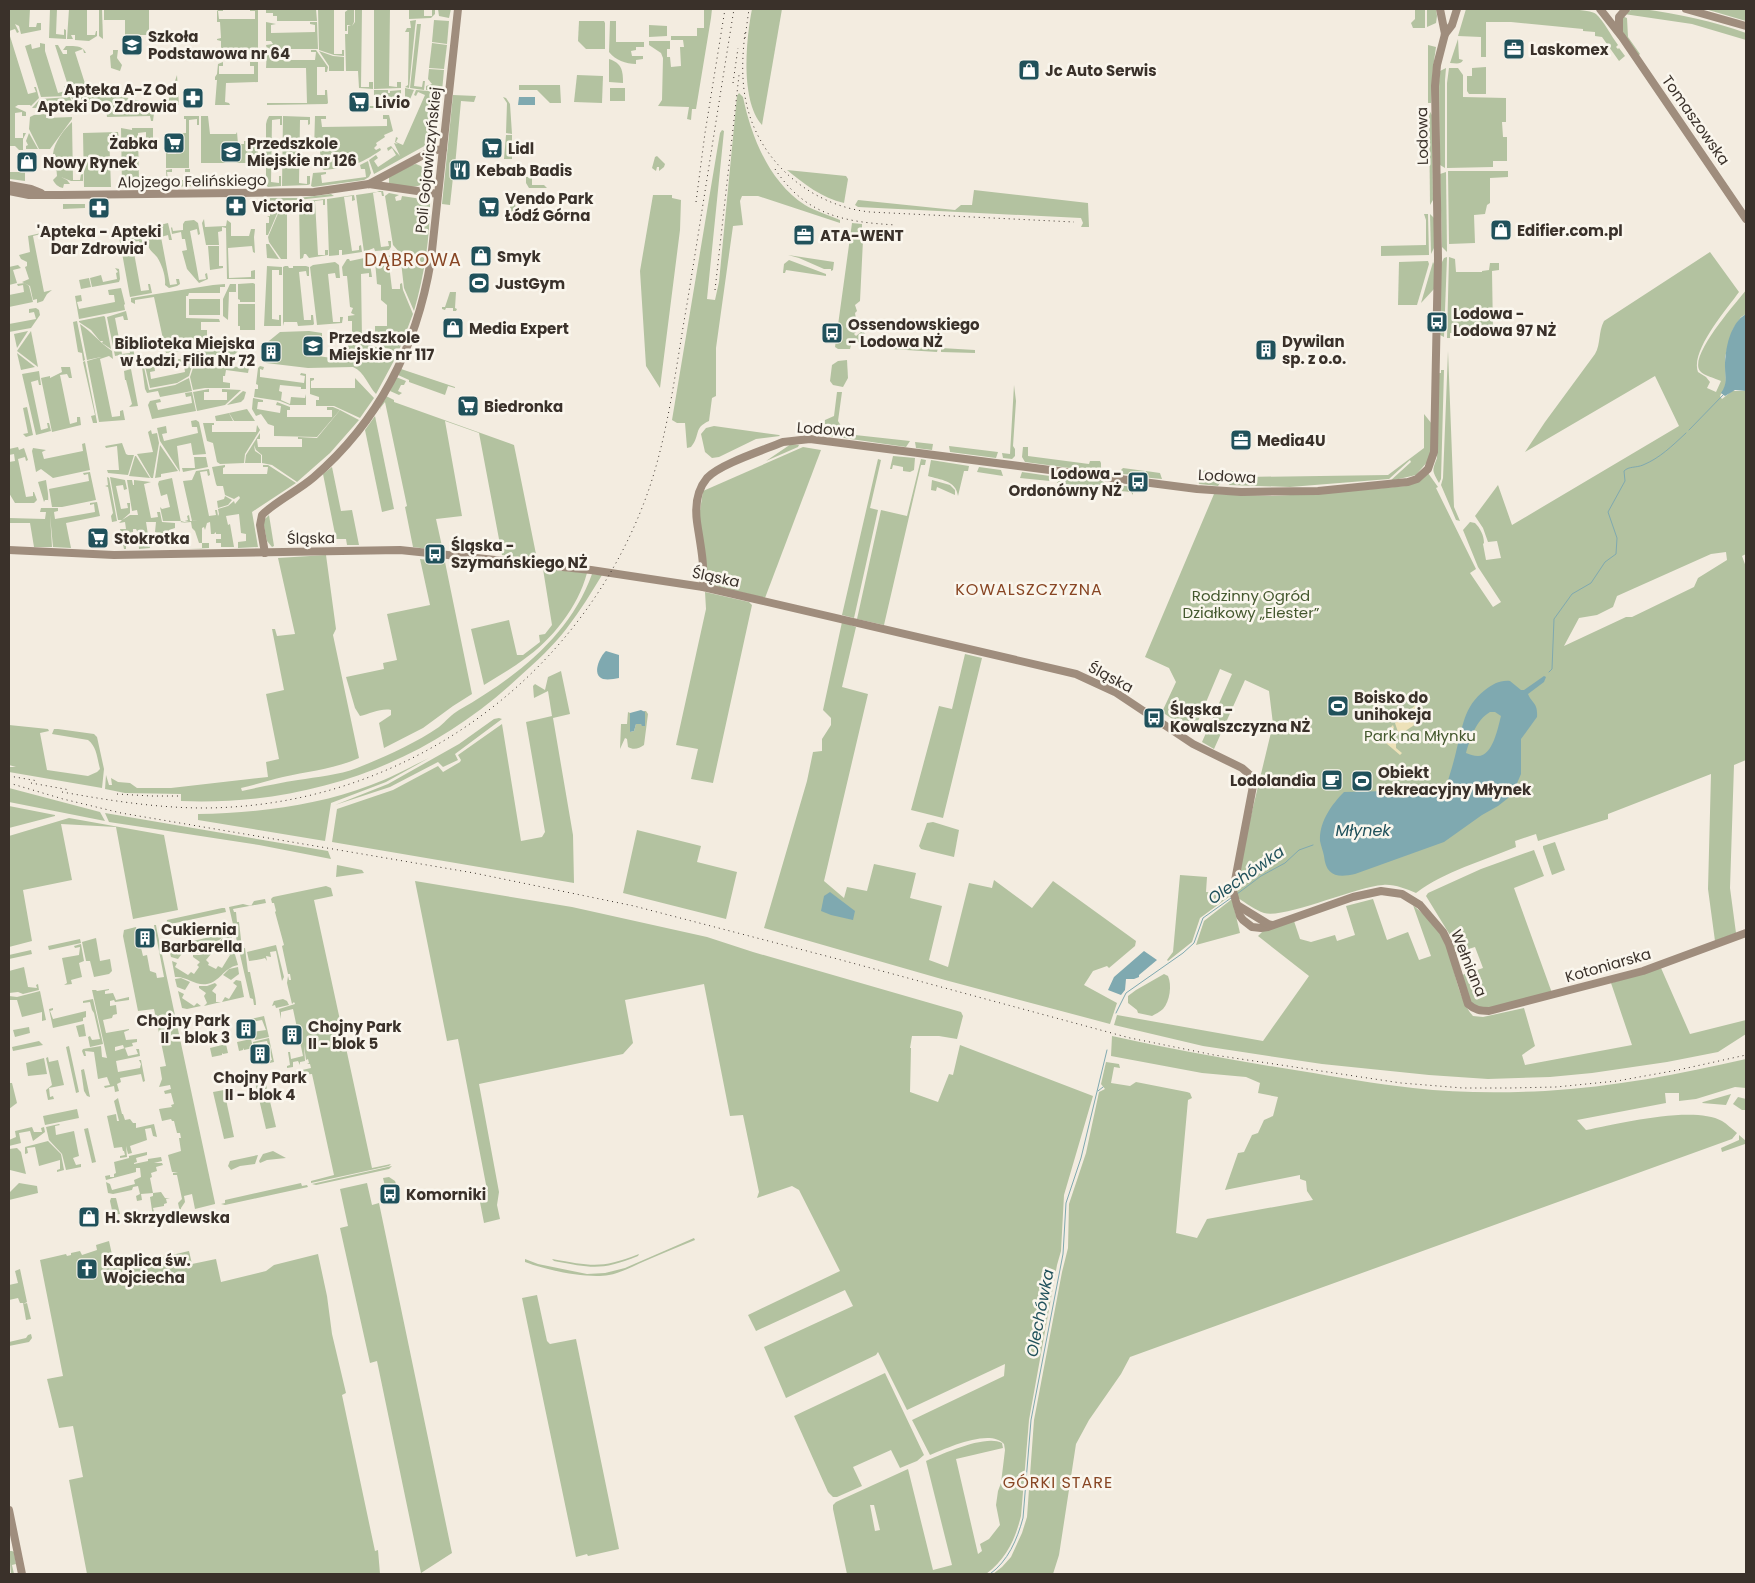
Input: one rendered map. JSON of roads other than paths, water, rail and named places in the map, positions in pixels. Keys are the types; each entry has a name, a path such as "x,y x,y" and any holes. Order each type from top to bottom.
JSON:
{"street":[{"name":"Poli Gojawiczyńskiej","path":"265,553 260,519 262,515 314,477 340,452 375,408 400,365 410,342 424,301 431,260 458,9"},
{"name":"Lodowa","path":"1440,9 1445,34"},
{"name":"Lodowa","path":"703,587 704,567 696,508 704,483 713,474 726,466 791,440 810,439 1223,492 1318,491 1408,482 1423,474 1431,464 1434,452 1438,258 1435,86 1437,65 1445,34 1454,21 1457,9"},
{"name":"Tomaszowska","path":"1600,9 1622,37 1746,219"},
{"path":"1622,37 1618,27 1618,19 1626,9"},
{"path":"1689,9 1746,26"},
{"name":"Alojzego Felińskiego","path":"369,184 431,151 443,149"},
{"path":"388,174 387,181 390,187"},
{"name":"Alojzego Felińskiego","path":"9,191 30,195 268,194 314,192 369,184 438,194"},
{"name":"Alojzego Felińskiego","path":"9,185 46,194"},
{"name":"Śląska","path":"9,550 114,555 407,551 591,570 703,587 1055,668 1087,678 1115,692 1184,740 1242,768 1250,775 1253,786 1233,890 1243,920 1252,927 1261,928 1272,925"},
{"name":"Wełniana","path":"1272,925 1353,897 1381,891 1392,891 1402,894 1411,898 1443,932 1451,949 1468,1004 1474,1009"},
{"path":"1237,905 1272,925"},
{"name":"Kotoniarska","path":"1474,1009 1489,1011 1627,975 1746,934"},
{"path":"9,1510 22,1574"}],"water":[{"path":"519,97 535,97 535,105 518,105"},
{"path":"1746,314 1746,391 1735,390 1725,396 1721,393 1725,383 1727,345 1732,330"},
{"path":"606,651 619,655 619,678 603,679 599,677 597,670 599,661"},
{"name":"Młynek","path":"1544,676 1546,677 1544,682 1528,694 1536,706 1537,717 1521,739 1521,774 1512,795 1444,842 1355,874 1343,876 1330,872 1325,863 1320,834 1327,814 1344,792 1398,789 1408,793 1416,793 1423,790 1436,790 1443,798 1447,799 1448,796 1445,790 1465,718 1472,703 1485,690 1500,682 1510,681 1521,690 1524,690","holes":["1495,712 1501,716 1488,751 1483,755 1476,756 1466,753 1477,725 1485,715"]},
{"path":"641,710 645,712 645,726 636,724 634,731 630,732 630,713"},
{"path":"830,892 855,911 853,920 821,911 824,896"},
{"path":"1144,951 1157,960 1139,977 1126,979 1125,990 1121,995 1108,990 1114,977"}],"waterway":[{"name":"Olechówka","path":"1689,430 1725,393"},
{"name":"Olechówka","path":"1549,672 1552,669 1554,619 1572,594 1591,583 1605,562 1616,554 1617,538 1608,512 1625,481 1624,471 1655,459 1686,433"},
{"name":"Olechówka","path":"1237,894 1261,876 1285,863 1299,850 1313,845"},
{"name":"Olechówka","path":"1116,1013 1126,993 1183,953 1194,943 1203,918 1231,898"},
{"name":"Olechówka","path":"990,1574 1007,1556 1018,1534 1023,1518 1031,1420 1063,1254 1066,1203 1081,1158 1107,1050"},
{"name":"Olechówka","path":"1098,1091 1103,1087"}],"railway":[{"path":"696,202 725,9"},
{"path":"62,792 125,802 189,808 232,807 302,797 368,777 431,748 488,711 540,665 584,613 621,554 649,489 656,467 667,421 734,9"},
{"path":"745,38 749,9"},
{"path":"745,33 744,91 755,130 765,148 778,165 810,192 849,208 870,212 1074,222"},
{"path":"733,83 738,48"},
{"path":"715,290 739,75"},
{"path":"775,169 787,185 800,197 813,207 828,214 860,222 896,225"},
{"path":"9,776 38,781"},
{"path":"9,783 121,813 474,873 634,906 1130,1038 1214,1055 1401,1083 1463,1088 1556,1087 1617,1081 1746,1055"},
{"path":"31,783 70,790"},
{"path":"117,794 179,796"}],"place":[{"name":"Szkoła Podstawowa nr 64","path":"132,45"},
{"name":"Laskomex","path":"1514,49"},
{"name":"Jc Auto Serwis","path":"1029,70"},
{"name":"Apteka A-Z Od Apteki Do Zdrowia","path":"193,98"},
{"name":"Livio","path":"359,102"},
{"name":"Żabka","path":"174,143"},
{"name":"Lidl","path":"492,148"},
{"name":"Przedszkole Miejskie nr 126","path":"231,152"},
{"name":"Nowy Rynek","path":"27,162"},
{"name":"Kebab Badis","path":"460,170"},
{"name":"Victoria","path":"236,206"},
{"name":"Vendo Park Łódź Górna","path":"489,207"},
{"name":"'Apteka - Apteki Dar Zdrowia'","path":"99,208"},
{"name":"Edifier.com.pl","path":"1501,230"},
{"name":"ATA-WENT","path":"804,235"},
{"name":"Smyk","path":"481,256"},
{"name":"JustGym","path":"479,283"},
{"name":"Lodowa - Lodowa 97 NŻ","path":"1437,322"},
{"name":"Media Expert","path":"453,328"},
{"name":"Ossendowskiego - Lodowa NŻ","path":"832,333"},
{"name":"Przedszkole Miejskie nr 117","path":"313,346"},
{"name":"Dywilan sp. z o.o.","path":"1266,350"},
{"name":"Biblioteka Miejska w Łodzi, Filia Nr 72","path":"271,352"},
{"name":"Biedronka","path":"468,406"},
{"name":"Media4U","path":"1241,440"},
{"name":"Lodowa - Ordonówny NŻ","path":"1138,482"},
{"name":"Stokrotka","path":"98,538"},
{"name":"Śląska - Szymańskiego NŻ","path":"435,554"},
{"name":"Boisko do unihokeja","path":"1338,706"},
{"name":"Śląska - Kowalszczyzna NŻ","path":"1154,718"},
{"name":"Lodolandia","path":"1332,780"},
{"name":"Obiekt rekreacyjny Młynek","path":"1362,781"},
{"name":"Cukiernia Barbarella","path":"145,938"},
{"name":"Chojny Park II - blok 3","path":"246,1029"},
{"name":"Chojny Park II - blok 5","path":"292,1035"},
{"name":"Chojny Park II - blok 4","path":"260,1054"},
{"name":"Komorniki","path":"390,1194"},
{"name":"H. Skrzydlewska","path":"89,1217"},
{"name":"Kaplica św. Wojciecha","path":"87,1269"}],"district":[{"name":"DĄBROWA","path":"413,259"},
{"name":"KOWALSZCZYZNA","path":"1029,589"},
{"name":"GÓRKI STARE","path":"1058,1482"}],"park label":[{"name":"Rodzinny Ogród Działkowy „Elester”","path":"1251,604"},
{"name":"Park na Młynku","path":"1420,735"}]}
